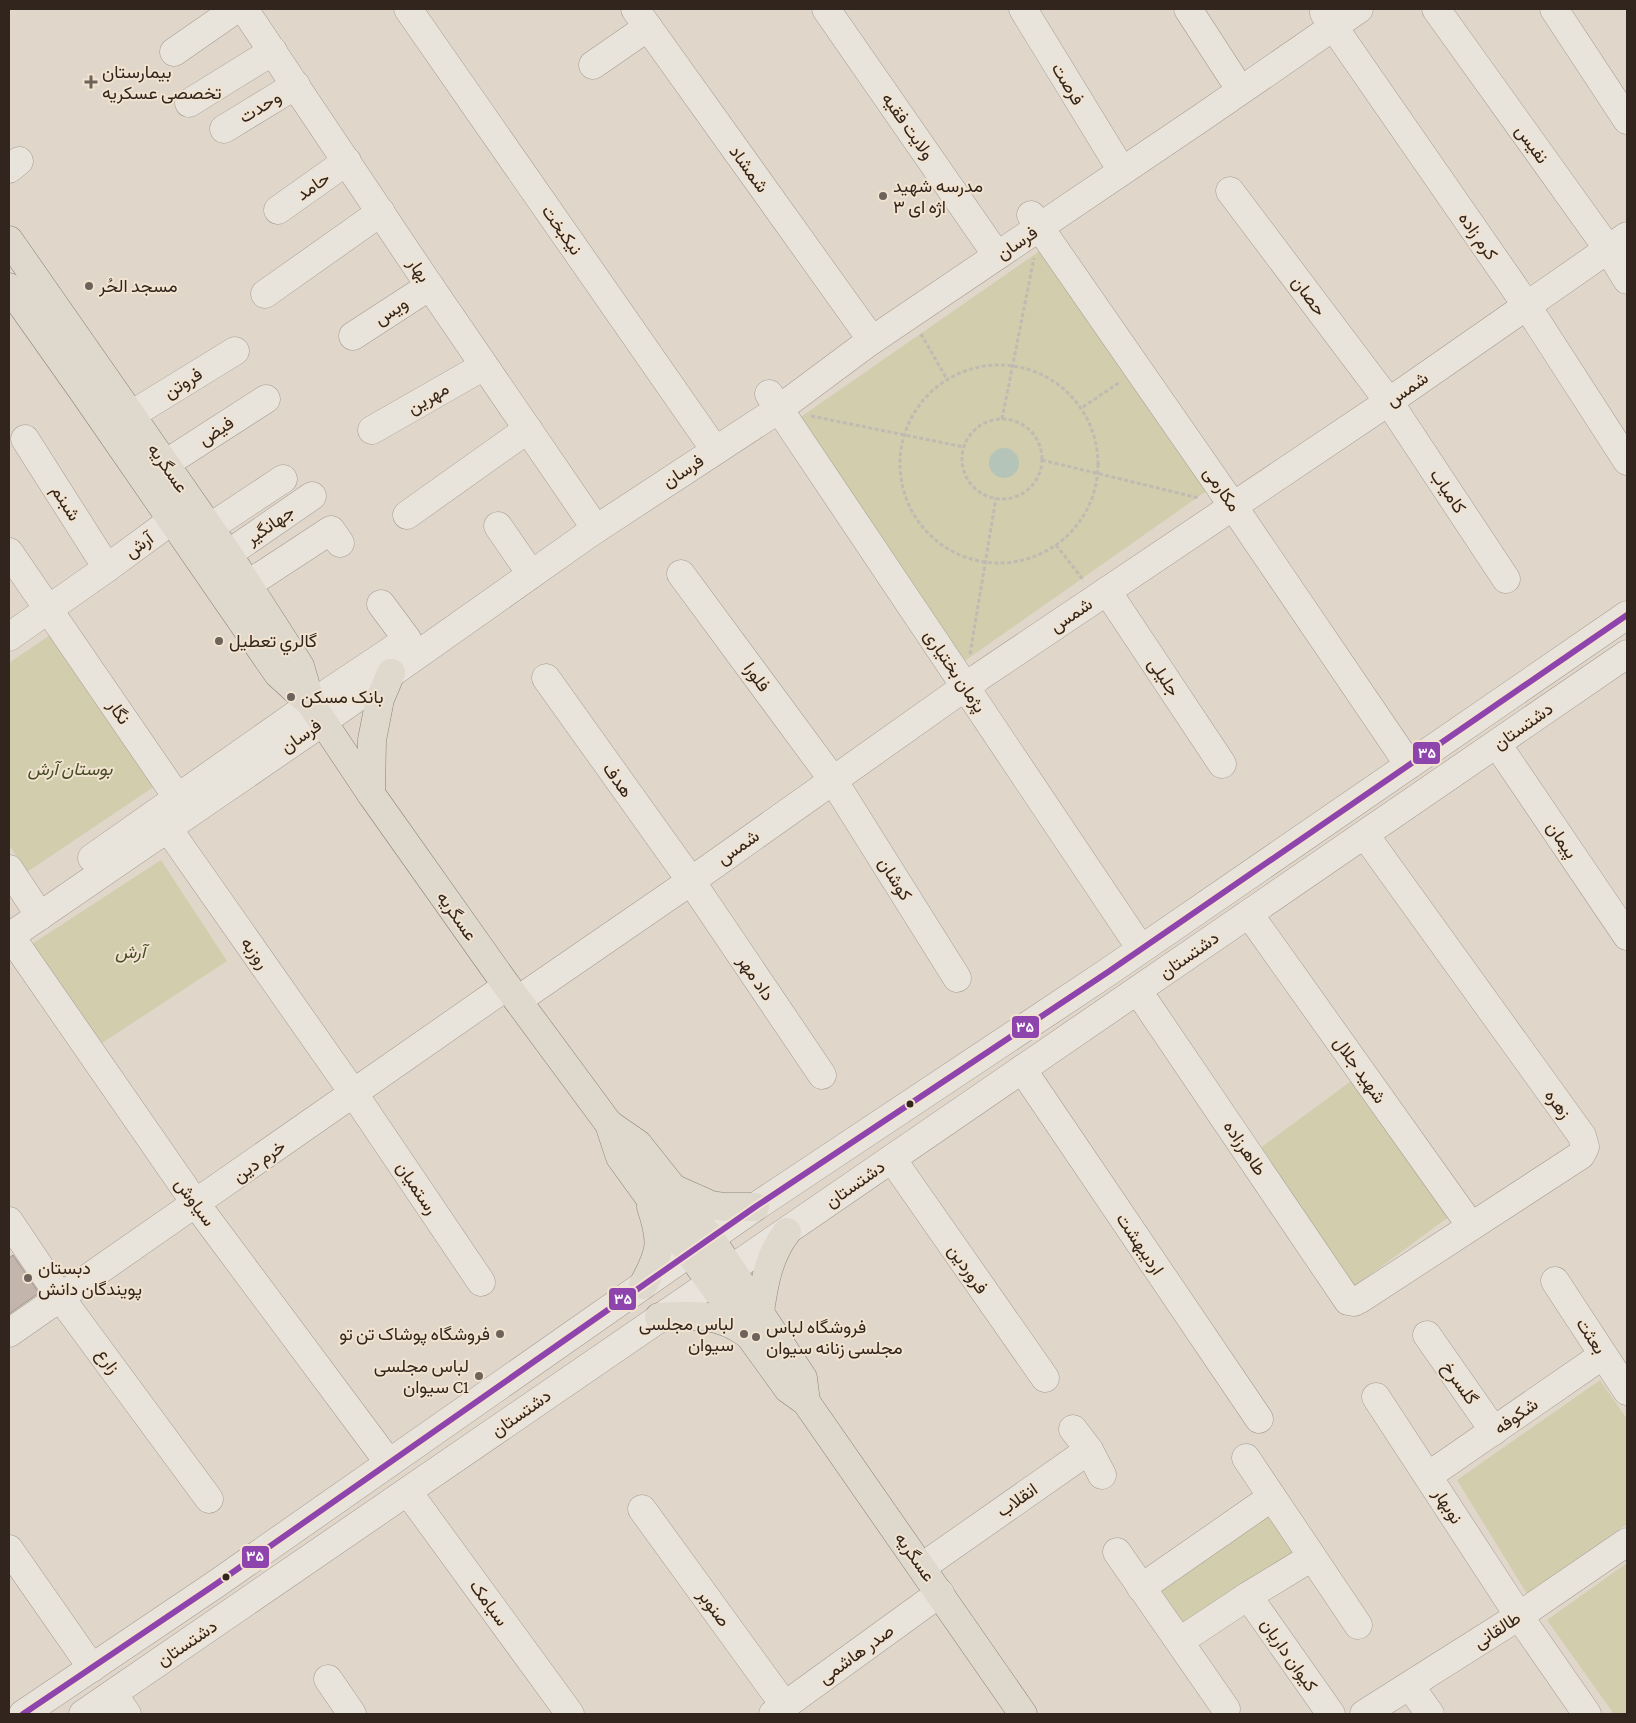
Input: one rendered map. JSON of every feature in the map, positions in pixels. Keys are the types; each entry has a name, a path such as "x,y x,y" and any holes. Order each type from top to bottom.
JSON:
{"main road":[{"name":"عسگریه","path":"9,240 228,554 300,666 317,713"},
{"name":"عسگریه","path":"9,288 278,674 317,713 371,794 609,1124 620,1157 647,1194 700,1246 721,1275 755,1324 788,1389 806,1402 1023,1714"},
{"path":"371,794 372,740 380,699 391,673"},
{"name":"عسگریه","path":"609,1124 638,1144 673,1188 700,1246"},
{"path":"673,1188 711,1205 755,1207"},
{"path":"643,1285 656,1262 659,1250 657,1227 647,1194"},
{"path":"660,1317 701,1315 719,1318 736,1326 755,1324 767,1270 779,1242 787,1232"}],"street":[{"path":"174,52 236,9"},
{"name":"بهار","path":"244,9 592,523"},
{"name":"نیکبخت","path":"408,9 710,444"},
{"name":"ولایت فقیه","path":"826,9 989,244"},
{"name":"فرصت","path":"1023,9 1114,158"},
{"path":"1188,9 1232,77"},
{"name":"فرسان","path":"773,401 864,329 989,244 1035,221 1114,158 1232,77 1329,16 1359,9"},
{"name":"نفیس","path":"1436,9 1618,243 1627,280"},
{"path":"1554,9 1627,120"},
{"name":"فرسان","path":"18,923 317,713 407,639 526,568 773,401 865,345 1035,221 1329,16"},
{"name":"کرم زاده","path":"1329,16 1527,306 1627,461"},
{"path":"593,66 641,18"},
{"name":"شمشاد","path":"641,18 864,329"},
{"path":"189,103 273,51"},
{"name":"وحدت","path":"224,129 296,85"},
{"name":"حامد","path":"278,210 347,162"},
{"name":"حصان","path":"1230,191 1389,402"},
{"path":"265,294 381,212"},
{"name":"مکارمی","path":"1035,221 1234,506 1408,766"},
{"name":"شمس","path":"513,993 690,881 965,686 1389,402 1618,243"},
{"name":"ویس","path":"353,336 430,286"},
{"name":"فروتن","path":"131,415 235,351"},
{"name":"مهرین","path":"372,430 484,366"},
{"name":"فیض","path":"165,464 266,399"},
{"name":"پژمان بختیاری","path":"773,401 1141,949"},
{"name":"کامیاب","path":"1389,402 1506,579"},
{"path":"407,515 528,429"},
{"name":"شبنم","path":"25,438 107,568"},
{"path":"210,528 283,479"},
{"name":"جهانگیر","path":"228,554 312,496"},
{"name":"آرش","path":"9,637 172,521"},
{"path":"498,526 526,568"},
{"path":"247,585 331,530 340,543"},
{"name":"نگار","path":"9,552 49,609 173,813"},
{"name":"فرسان","path":"317,713 391,673 526,568"},
{"name":"فلورا","path":"681,574 833,780"},
{"name":"جلیلی","path":"1102,594 1222,764"},
{"path":"381,604 407,639"},
{"name":"دشتستان","path":"23,1714 216,1584 755,1207 1141,949 1627,615"},
{"name":"دشتستان","path":"83,1714 120,1704 408,1492 721,1275 787,1232 1627,654"},
{"name":"هدف","path":"546,678 690,881"},
{"name":"پیمان","path":"1498,704 1508,736 1627,936"},
{"name":"کوشان","path":"833,780 958,978"},
{"name":"روزبه","path":"173,813 354,1094"},
{"name":"زهره","path":"1354,1302 1581,1156 1585,1147 1582,1136 1365,835"},
{"name":"سیاوش","path":"9,869 18,923 196,1204 389,1463"},
{"name":"داد مهر","path":"690,881 822,1075"},
{"name":"شهید جلال","path":"1249,914 1471,1226"},
{"name":"طاهرزاده","path":"1138,991 1348,1301 1354,1302"},
{"name":"خرم دین","path":"9,1333 354,1094 513,993"},
{"name":"اردیبهشت","path":"1022,1069 1259,1419"},
{"name":"رستمیان","path":"354,1094 481,1282"},
{"name":"فروردین","path":"892,1159 1045,1378"},
{"name":"زارع","path":"9,1221 60,1297 209,1499"},
{"name":"بعثت","path":"1555,1281 1627,1392"},
{"name":"گلسرخ","path":"1427,1335 1494,1431"},
{"name":"شکوفه","path":"1428,1476 1603,1355"},
{"name":"نوبهار","path":"1376,1397 1519,1616 1588,1714"},
{"name":"انقلاب","path":"922,1567 1081,1440 1102,1475"},
{"path":"1246,1458 1358,1625"},
{"name":"سیامک","path":"408,1492 570,1714"},
{"path":"1141,1588 1272,1498"},
{"name":"صنوبر","path":"642,1509 779,1710"},
{"name":"طالقانی","path":"1364,1714 1519,1616 1627,1542"},
{"path":"9,1549 92,1668"},
{"path":"1117,1552 1226,1709"},
{"path":"1180,1641 1312,1557"},
{"name":"صدر هاشمی","path":"779,1710 940,1593"},
{"name":"کیوان داریان","path":"1248,1596 1331,1714"},
{"path":"328,1679 352,1714"},
{"path":"1410,1686 1430,1714"}],"path":[{"path":"1002,419 1013,366 1035,221"},
{"path":"919,331 948,381"},
{"path":"989,366 1013,366 1052,380 1083,407 1093,433 1098,467 1092,501 1074,530 1047,552 1015,563 985,563 951,552 927,532 909,506 901,476 902,445 905,435 913,415 933,391 948,381 959,374 989,366"},
{"path":"1083,407 1138,370"},
{"path":"773,401 905,435 964,447"},
{"path":"1002,419 1015,421 1026,427 1035,436 1042,460 1039,474 1032,485 1022,494 1009,498 996,498 983,494 972,486 965,474 962,461 964,447 978,427 990,421 1002,419"},
{"path":"1042,460 1234,506"},
{"path":"965,686 996,498"},
{"path":"1056,545 1102,594"}],"green space":[{"path":"1044,248 1208,490 959,665 795,421"},
{"name":"بوستان آرش","path":"53,633 155,786 27,872 9,845 9,663"},
{"name":"آرش","path":"161,860 227,961 99,1045 32,944"},
{"path":"1354,1079 1451,1215 1351,1289 1256,1151"},
{"path":"1600,1380 1627,1419 1627,1524 1527,1594 1457,1480"},
{"path":"1272,1506 1299,1548 1182,1629 1153,1587"},
{"path":"1627,1563 1627,1714 1614,1714 1547,1620"}],"shaded area":[{"path":"1004,448 1010,449 1018,457 1018,469 1010,477 1004,478 998,477 990,469 989,463 990,457 998,449"}],"building":[{"path":"13,1255 39,1293 9,1314 9,1258"}],"transit line":[{"name":"۳۵","path":"23,1714 216,1584 755,1207 1108,972 1627,615"}],"place":[{"name":"بیمارستان تخصصی عسکریه","path":"91,82"},
{"name":"مدرسه شهید اژه ای ۳","path":"883,196"},
{"name":"مسجد الحُر","path":"89,286"},
{"name":"گالري تعطيل","path":"219,641"},
{"name":"بانک مسکن","path":"291,697"},
{"name":"دبستان پویندگان دانش","path":"28,1278"},
{"name":"فروشگاه پوشاک تن تو","path":"500,1334"},
{"name":"لباس مجلسی سیوان","path":"744,1334"},
{"name":"فروشگاه لباس مجلسی زنانه سیوان","path":"756,1337"},
{"name":"لباس مجلسی سیوان C1","path":"479,1376"}]}
